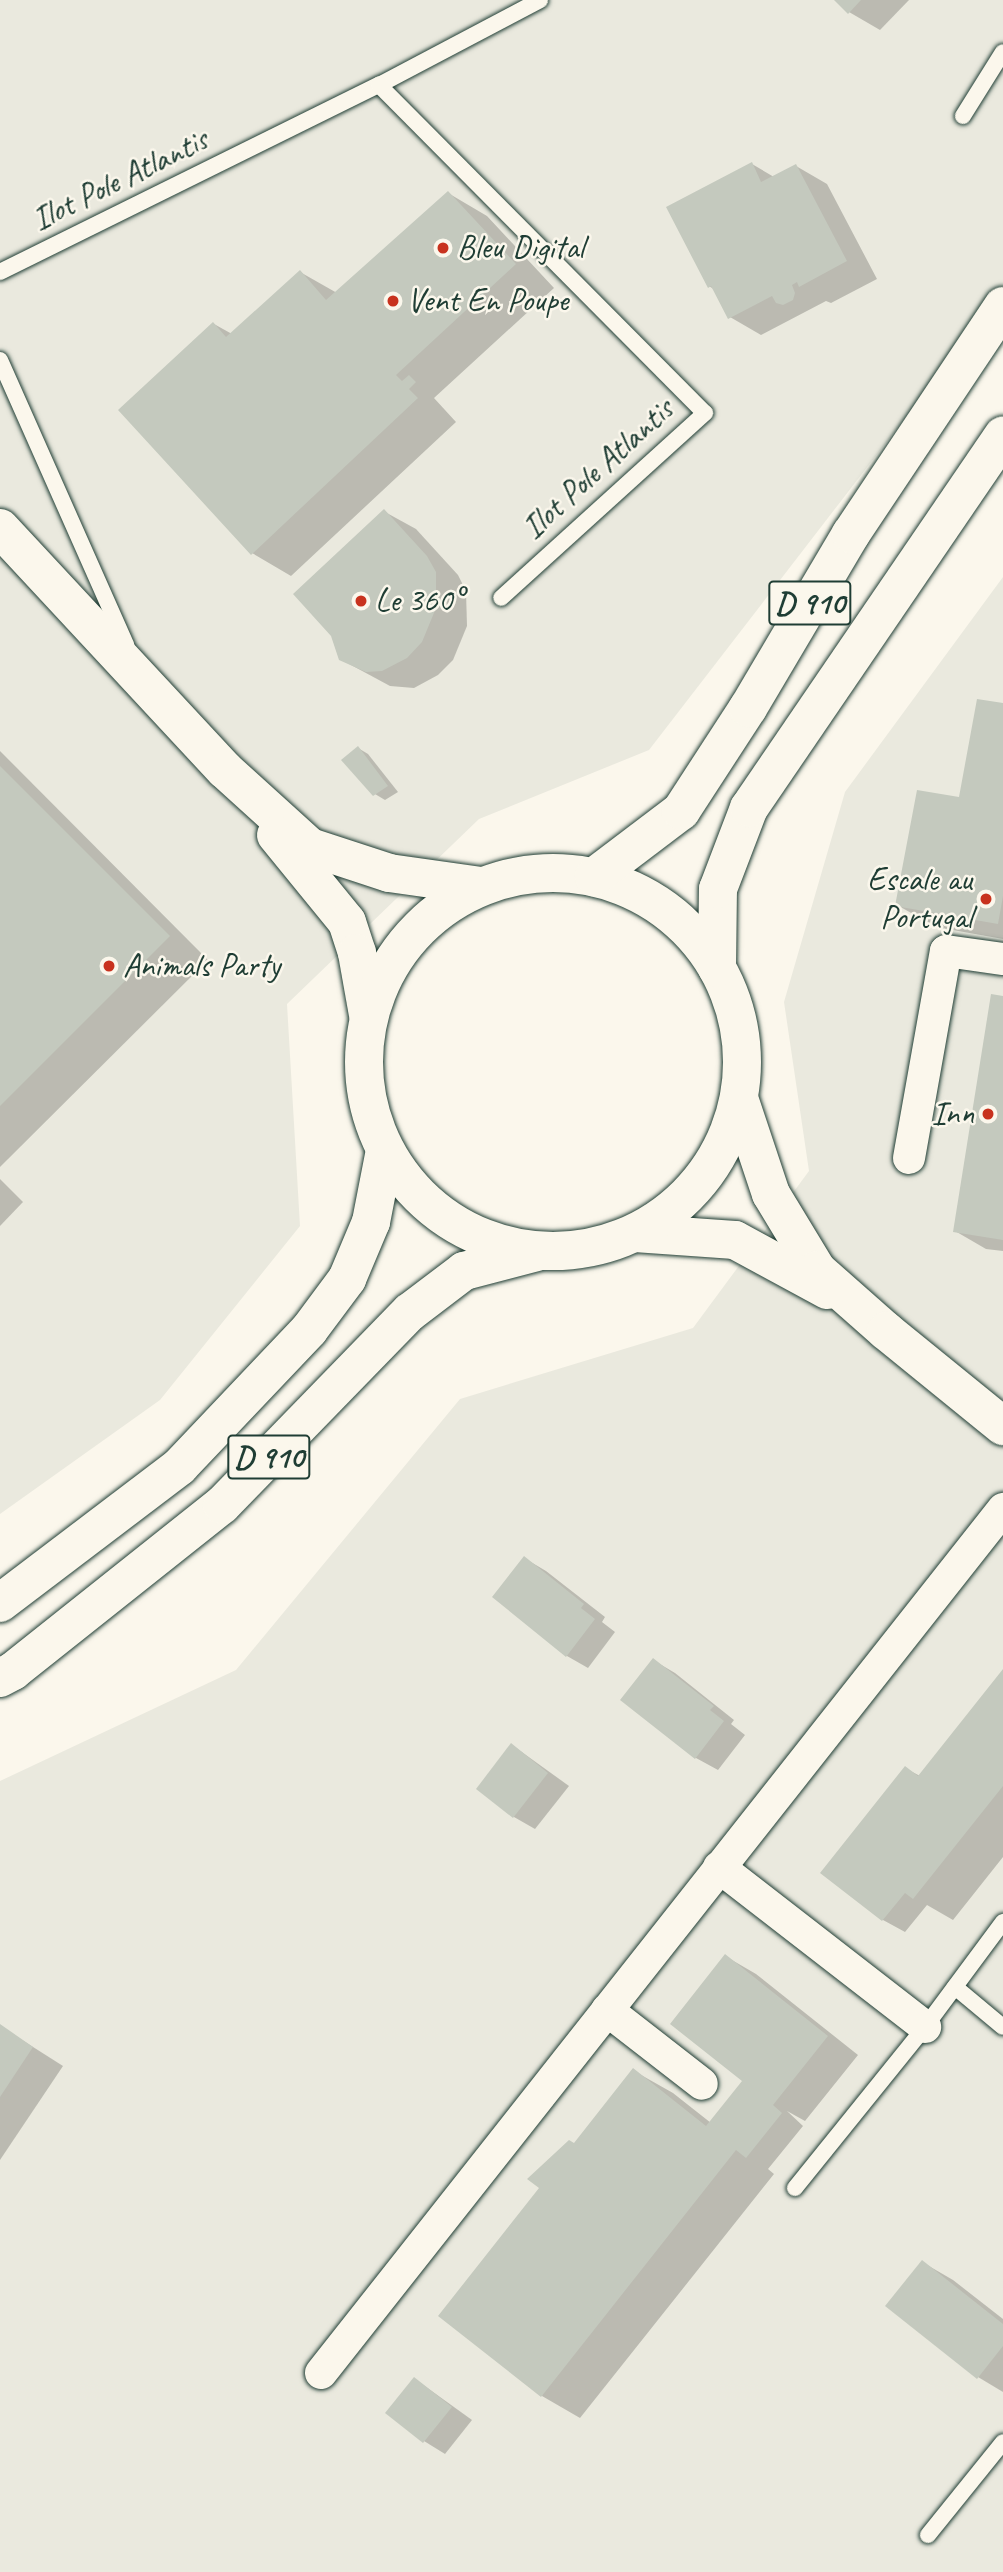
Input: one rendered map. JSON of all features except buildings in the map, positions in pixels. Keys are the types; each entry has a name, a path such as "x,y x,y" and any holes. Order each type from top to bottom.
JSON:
{"main road":[{"name":"D 910","path":"594,877 681,811 748,708 851,534 1003,306"},
{"name":"D 910","path":"717,968 718,889 749,808 1003,435"},
{"path":"0,528 225,770 347,922 357,953 368,1015 363,1073 368,1108 385,1150 424,1201 477,1236 539,1251 588,1248 635,1233 672,1209 703,1178 726,1140 739,1098 743,1053 735,1009 717,968 685,926 654,903 643,895 594,877 537,872 481,886 430,916 391,960 368,1015"},
{"path":"225,770 310,847 389,873 481,886"},
{"path":"739,1098 771,1194 817,1270 886,1331 1003,1426"},
{"name":"D 910","path":"0,1603 179,1467 309,1330 347,1279 371,1222 385,1150"},
{"path":"635,1233 736,1240 820,1285 886,1331"},
{"name":"D 910","path":"0,1678 222,1505 410,1312 464,1271 539,1251"}],"street":[{"path":"909,1158 946,951 1003,959"},
{"path":"321,2373 1003,1509"},
{"path":"719,1867 925,2026"},
{"path":"607,2010 702,2084"}],"lane":[{"name":"Ilot Pole Atlantis","path":"0,272 379,85 540,0"},
{"path":"963,116 1003,52"},
{"name":"Ilot Pole Atlantis","path":"379,85 705,413 501,598"},
{"path":"0,360 140,679"},
{"path":"795,2188 925,2026 1003,1922"},
{"path":"955,1987 1003,2026"},
{"path":"928,2535 1003,2442"}],"shaded area":[{"path":"0,0 1003,0 1003,291 649,750 479,819 287,1004 300,1226 160,1400 0,1514"},
{"path":"1003,577 1003,2572 0,2572 0,1781 236,1670 460,1399 693,1328 809,1171 784,1002 845,792"}],"place":[{"name":"Bleu Digital","path":"443,248"},
{"name":"Vent En Poupe","path":"393,301"},
{"name":"Le 360°","path":"361,601"},
{"name":"Escale au Portugal","path":"986,899"},
{"name":"Animals Party","path":"109,966"},
{"name":"Inn","path":"988,1114"}]}
